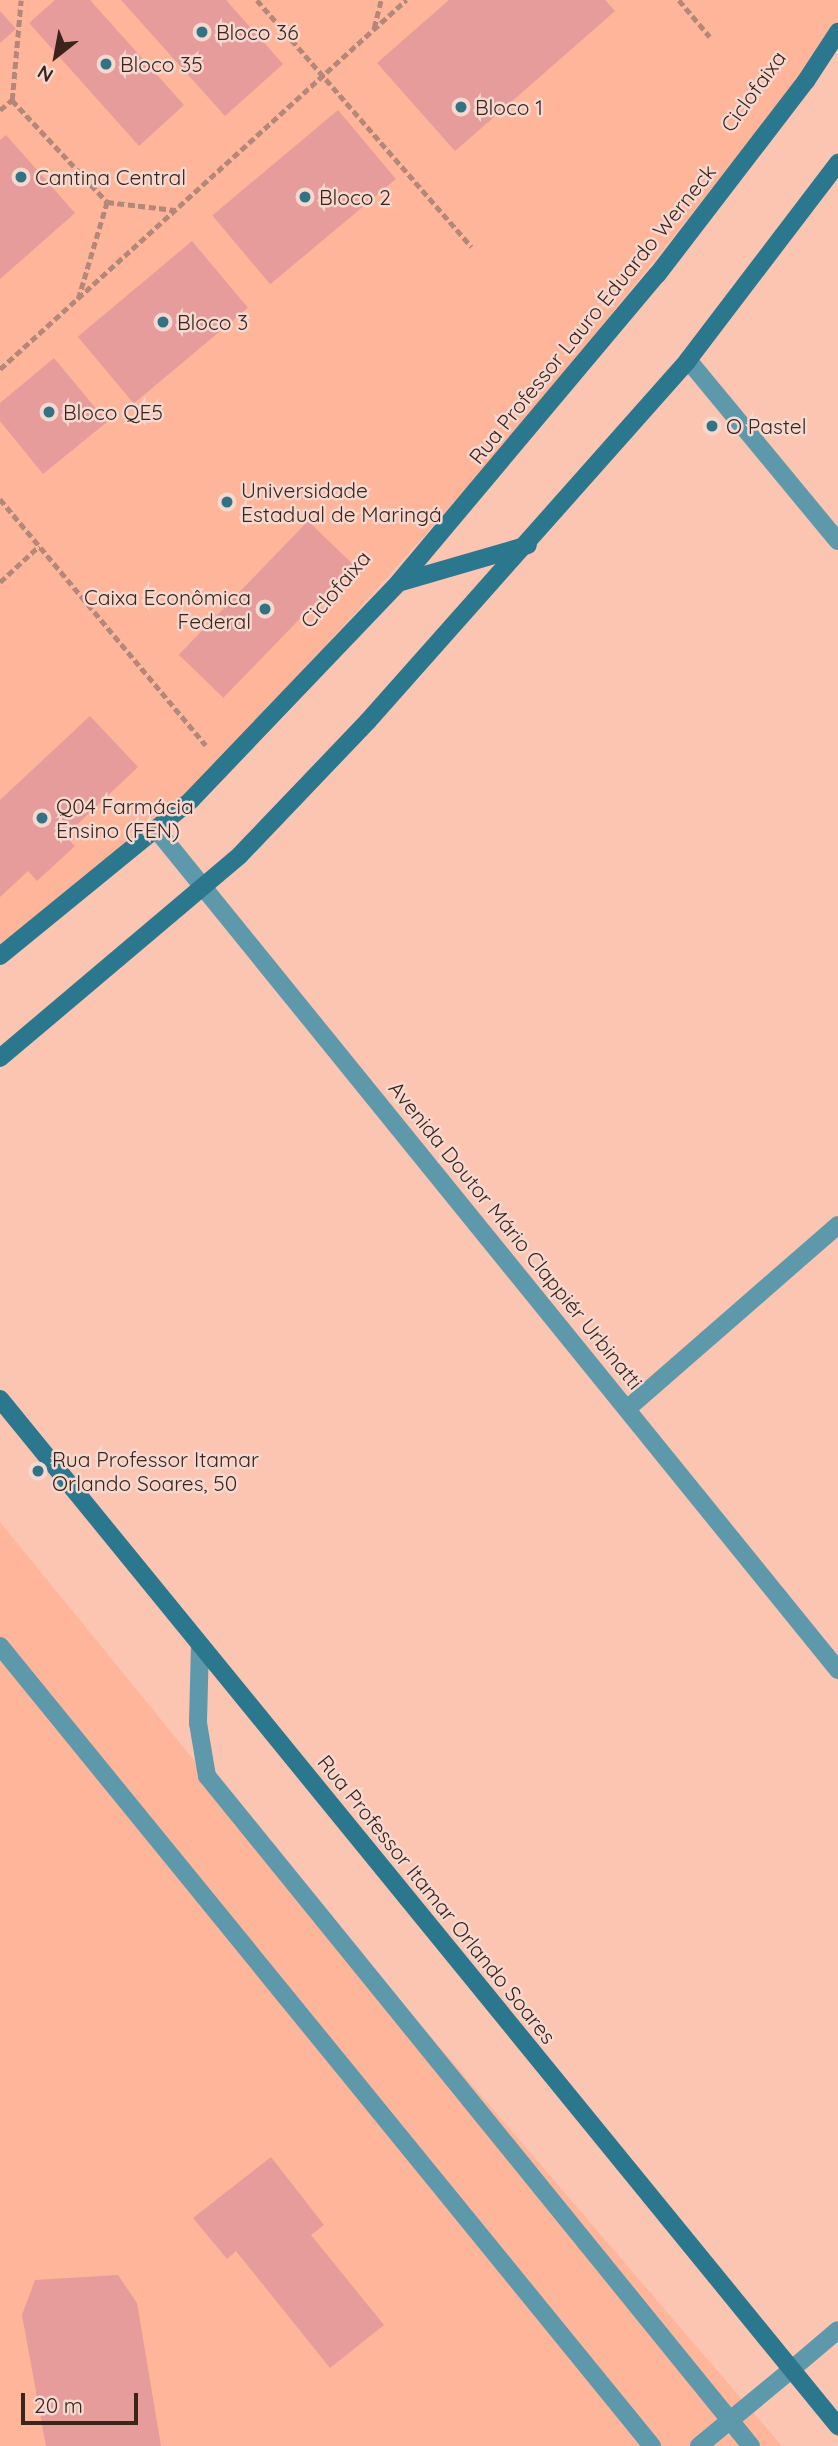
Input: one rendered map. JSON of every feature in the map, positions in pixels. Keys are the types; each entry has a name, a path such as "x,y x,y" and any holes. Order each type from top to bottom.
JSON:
{"main road":[{"name":"Rua Professor Lauro Eduardo Werneck","path":"0,956 207,784 399,582 657,275 806,81 838,32"},
{"path":"0,1059 205,886 368,721 528,545 688,360 838,163"},
{"path":"399,582 528,545"},
{"name":"Rua Professor Itamar Orlando Soares","path":"0,1399 838,2426"}],"street":[{"path":"688,360 838,541"},
{"name":"Avenida Doutor Mário Clappiér Urbinatti","path":"156,829 205,886 838,1670"},
{"path":"627,1409 838,1225"},
{"path":"200,1645 198,1723 207,1776 751,2446"},
{"path":"0,1646 652,2446"},
{"path":"699,2446 838,2330"}],"path":[{"path":"0,110 12,100 21,0"},
{"path":"257,0 472,247"},
{"path":"374,29 380,0"},
{"path":"0,369 406,0"},
{"path":"679,0 710,37"},
{"path":"12,100 107,202 175,210"},
{"path":"77,299 107,202"},
{"path":"0,499 209,750 218,741"},
{"path":"0,582 39,546"}],"shaded area":[{"name":"Universidade Estadual de Maringá","path":"0,0 838,0 838,19 800,79 518,430 228,754 155,821 0,946"},
{"path":"0,1522 207,1776 782,2446 0,2446"}],"building":[{"name":"Bloco 35","path":"55,0 90,0 184,105 139,146 29,23"},
{"name":"Bloco 36","path":"121,0 226,0 283,64 225,116"},
{"name":"Bloco 1","path":"449,0 605,0 615,11 455,151 377,63"},
{"path":"0,11 16,29 0,43"},
{"name":"Bloco 2","path":"338,110 396,179 270,284 212,215"},
{"name":"Cantina Central","path":"6,135 75,213 0,279 0,140"},
{"name":"Bloco 3","path":"192,241 248,308 134,403 78,337"},
{"name":"Bloco QE5","path":"54,358 107,422 43,474 0,421 0,403"},
{"name":"Caixa Econômica Federal","path":"308,521 353,564 223,698 179,655"},
{"name":"Q04 Farmácia Ensino (FEN)","path":"90,716 138,767 65,836 75,846 37,881 28,871 0,897 0,800"},
{"path":"271,2157 324,2225 311,2235 384,2325 330,2368 236,2251 227,2259 193,2218"},
{"path":"118,2275 137,2303 161,2446 46,2446 22,2315 35,2280"}],"place":[{"name":"Bloco 36","path":"202,32"},
{"name":"Bloco 35","path":"106,64"},
{"name":"Bloco 1","path":"461,107"},
{"name":"Cantina Central","path":"21,177"},
{"name":"Bloco 2","path":"305,197"},
{"name":"Bloco 3","path":"163,322"},
{"name":"Bloco QE5","path":"49,412"},
{"name":"O Pastel","path":"712,426"},
{"name":"Universidade Estadual de Maringá","path":"227,502"},
{"name":"Caixa Econômica Federal","path":"265,609"},
{"name":"Q04 Farmácia Ensino (FEN)","path":"42,818"},
{"name":"Rua Professor Itamar Orlando Soares, 50","path":"38,1471"}]}
